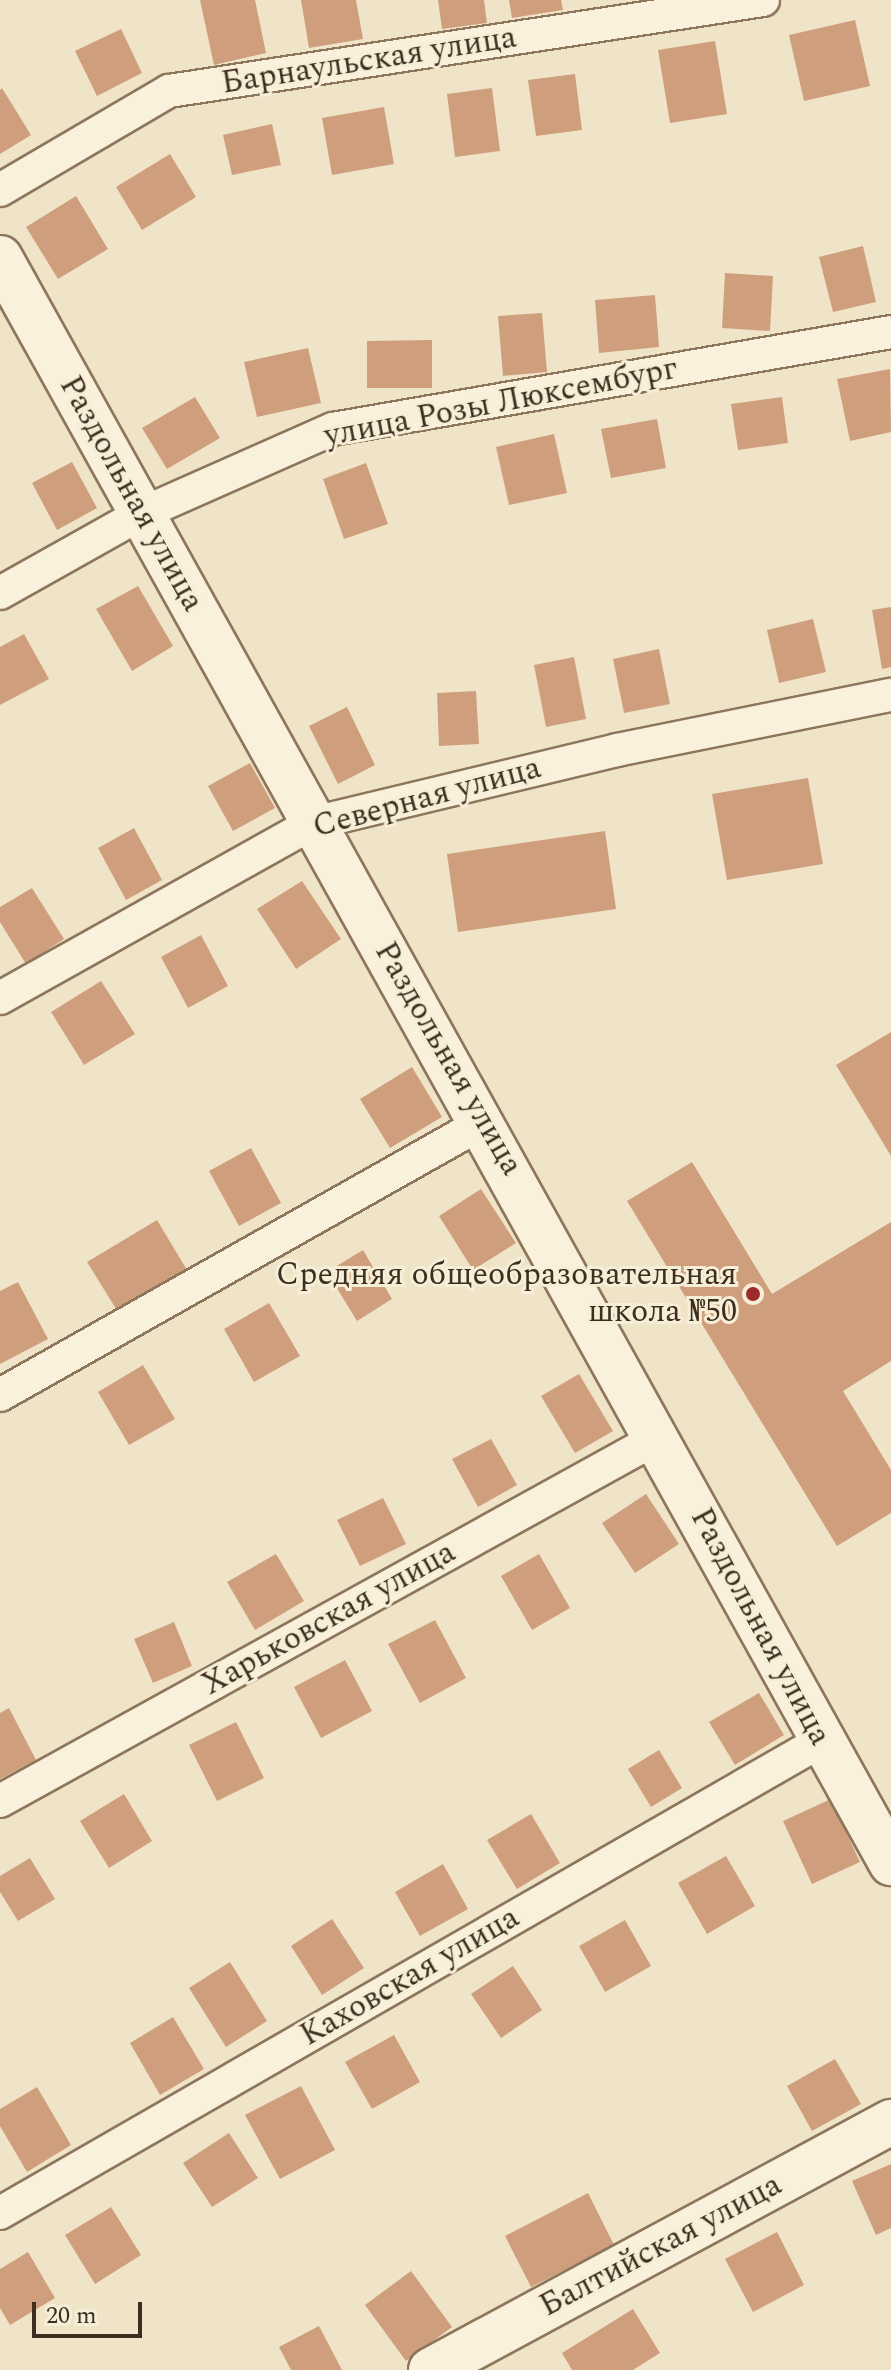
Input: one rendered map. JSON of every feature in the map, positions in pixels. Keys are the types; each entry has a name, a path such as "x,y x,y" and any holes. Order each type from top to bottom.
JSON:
{"street":[{"name":"Барнаульская улица","path":"0,190 169,91 763,0"},
{"name":"Раздольная улица","path":"0,258 313,823 659,1437 821,1741 891,1863"},
{"name":"улица Розы Люксембург","path":"0,593 141,514 333,429 891,332"},
{"name":"Северная улица","path":"0,998 313,823 617,750 891,695"},
{"path":"0,1395 484,1122"},
{"name":"Харьковская улица","path":"0,1801 659,1437"},
{"name":"Каховская улица","path":"0,2213 821,1741"},
{"name":"Балтийская улица","path":"431,2370 891,2122"}],"building":[{"path":"200,0 255,0 266,53 214,65"},
{"path":"301,0 356,0 363,39 309,48"},
{"path":"438,0 484,0 487,23 442,29"},
{"path":"509,0 561,0 563,10 512,18"},
{"path":"855,20 870,86 804,101 789,35"},
{"path":"121,29 142,73 97,96 75,51"},
{"path":"715,41 727,114 670,123 658,50"},
{"path":"575,74 582,130 536,136 528,80"},
{"path":"2,88 31,135 0,154 0,90"},
{"path":"492,88 500,151 455,157 447,94"},
{"path":"384,107 394,164 332,175 322,118"},
{"path":"272,124 281,165 232,175 223,135"},
{"path":"170,154 196,197 142,230 116,187"},
{"path":"76,196 108,249 58,279 26,227"},
{"path":"863,246 876,302 833,312 819,257"},
{"path":"725,273 773,276 770,331 722,328"},
{"path":"655,295 659,347 599,353 595,300"},
{"path":"542,313 547,372 503,376 498,316"},
{"path":"432,340 432,388 367,388 367,341"},
{"path":"308,348 321,403 257,417 244,362"},
{"path":"890,369 891,432 850,441 837,379"},
{"path":"195,397 220,438 167,469 142,428"},
{"path":"782,397 788,443 738,450 731,404"},
{"path":"657,419 666,468 611,478 601,429"},
{"path":"554,434 567,493 509,505 496,447"},
{"path":"72,462 97,508 57,530 32,483"},
{"path":"366,463 388,524 344,539 323,479"},
{"path":"138,586 173,646 132,671 96,609"},
{"path":"891,607 891,667 882,669 872,610"},
{"path":"813,619 826,672 779,683 767,630"},
{"path":"24,634 49,679 0,705 0,647"},
{"path":"659,649 670,704 624,713 613,659"},
{"path":"574,657 586,719 546,727 534,665"},
{"path":"476,691 479,744 439,746 437,693"},
{"path":"347,707 375,765 338,784 309,726"},
{"path":"250,763 275,808 233,831 208,786"},
{"path":"808,778 823,864 727,880 712,794"},
{"path":"134,828 162,880 126,900 98,848"},
{"path":"605,831 616,909 458,932 447,854"},
{"path":"302,881 341,939 296,969 257,909"},
{"path":"32,888 64,939 26,964 0,922 0,907"},
{"path":"201,935 228,986 188,1008 161,957"},
{"path":"101,981 135,1034 84,1065 51,1012"},
{"path":"891,1032 891,1156 836,1065"},
{"path":"412,1067 442,1117 390,1148 360,1099"},
{"path":"251,1148 281,1203 239,1226 209,1171"},
{"path":"692,1162 772,1294 891,1222 891,1361 843,1391 891,1470 891,1513 837,1546 627,1201"},
{"path":"481,1189 516,1243 473,1270 439,1216"},
{"path":"157,1220 187,1270 118,1312 87,1262"},
{"path":"363,1250 392,1299 357,1321 327,1272"},
{"path":"18,1282 48,1339 0,1364 0,1291"},
{"path":"269,1303 300,1356 254,1382 224,1329"},
{"path":"143,1365 175,1419 129,1445 98,1392"},
{"path":"579,1374 613,1431 575,1453 541,1396"},
{"path":"491,1439 517,1485 478,1507 452,1459"},
{"path":"646,1494 679,1544 635,1573 602,1523"},
{"path":"383,1498 406,1544 360,1566 337,1520"},
{"path":"276,1554 304,1601 255,1630 227,1582"},
{"path":"539,1554 570,1608 532,1630 501,1576"},
{"path":"435,1620 466,1678 420,1703 388,1644"},
{"path":"174,1622 192,1666 153,1683 134,1639"},
{"path":"345,1660 372,1711 321,1738 294,1687"},
{"path":"759,1693 784,1735 735,1765 709,1722"},
{"path":"9,1708 36,1760 0,1779 0,1713"},
{"path":"236,1722 264,1778 217,1801 189,1745"},
{"path":"659,1750 682,1788 651,1807 628,1769"},
{"path":"124,1794 152,1841 109,1868 80,1821"},
{"path":"831,1799 860,1862 812,1884 783,1821"},
{"path":"531,1814 560,1863 517,1889 487,1840"},
{"path":"726,1856 755,1906 707,1934 678,1883"},
{"path":"30,1858 55,1899 18,1921 0,1892 0,1876"},
{"path":"443,1864 468,1909 420,1936 395,1892"},
{"path":"332,1919 364,1968 322,1995 291,1946"},
{"path":"625,1920 651,1966 605,1992 579,1946"},
{"path":"230,1962 267,2021 226,2047 189,1988"},
{"path":"513,1966 542,2010 501,2038 471,1994"},
{"path":"173,2017 204,2069 160,2095 130,2043"},
{"path":"394,2035 420,2082 372,2109 345,2062"},
{"path":"835,2059 861,2104 812,2131 787,2086"},
{"path":"301,2086 335,2150 280,2179 245,2115"},
{"path":"37,2087 71,2145 27,2172 0,2126 0,2109"},
{"path":"229,2133 258,2178 212,2207 183,2163"},
{"path":"891,2164 891,2228 876,2235 852,2181"},
{"path":"588,2193 614,2245 531,2287 505,2236"},
{"path":"111,2207 141,2255 95,2284 65,2235"},
{"path":"777,2232 804,2285 753,2312 725,2259"},
{"path":"28,2252 55,2298 10,2325 0,2308 0,2269"},
{"path":"411,2271 452,2327 406,2361 365,2305"},
{"path":"633,2309 660,2353 633,2370 572,2370 562,2353"},
{"path":"319,2326 342,2370 291,2370 279,2347"}],"place":[{"name":"Средняя общеобразовательная школа №50","path":"753,1294"}]}
